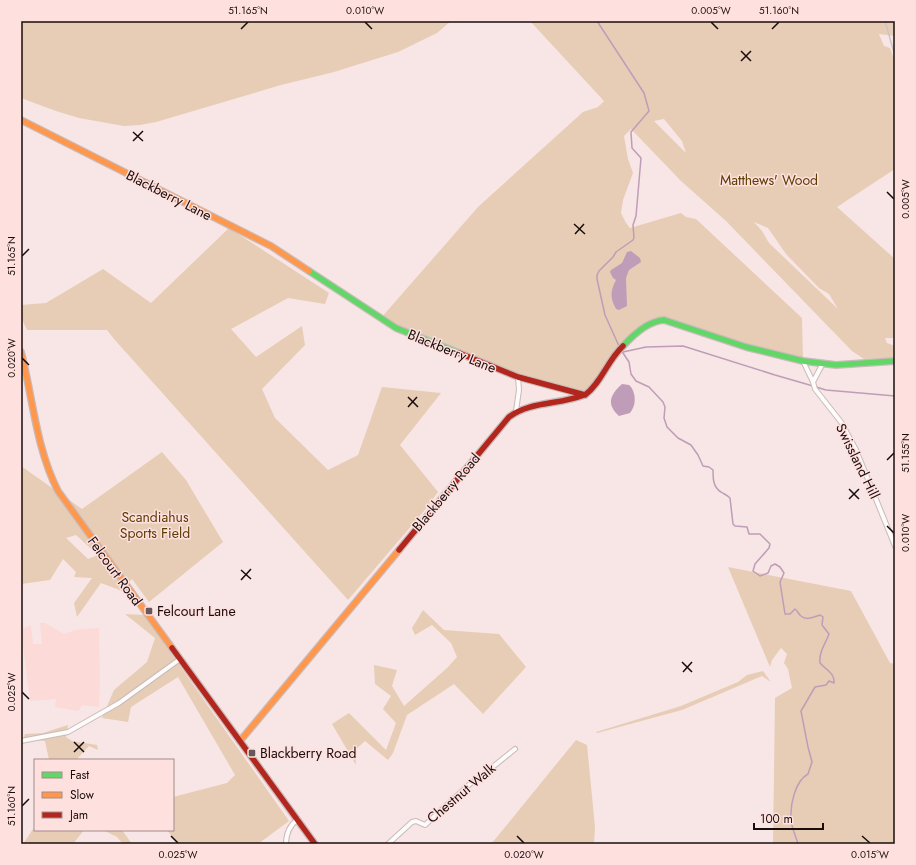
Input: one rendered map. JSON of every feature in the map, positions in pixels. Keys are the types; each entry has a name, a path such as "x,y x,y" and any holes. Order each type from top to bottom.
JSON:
{"street":[{"name":"Blackberry Lane","path":"21,120 258,239 296,262 396,328 518,377 585,395"},
{"path":"585,395 596,386 610,360 618,349 651,324 660,320 746,347 803,361 823,362 836,365 895,361"},
{"name":"Felcourt Road","path":"21,352 30,388 39,443 53,482 82,525 315,844"},
{"name":"Swissland Hill","path":"803,361 815,389 841,422 856,450 895,546"},
{"path":"813,382 823,362"},
{"path":"516,411 519,390 518,377"},
{"name":"Blackberry Road","path":"240,741 507,419 516,411 533,405 571,400 585,395"},
{"path":"21,741 68,732 119,703 180,659"},
{"name":"Chestnut Walk","path":"388,844 412,822 416,821 425,825 471,783 514,748"},
{"path":"286,844 288,832 294,822 298,819"}],"shaded area":[{"path":"631,251 640,258 641,262 629,270 626,278 627,306 619,310 616,309 612,298 612,291 616,280 610,272 622,263 627,252"},
{"path":"622,384 629,385 633,391 635,402 630,413 619,416 612,407 611,400 612,396"},
{"path":"40,623 45,623 64,634 75,630 99,628 99,707 82,705 78,711 55,707 56,699 30,701 21,629 31,625 33,644 42,644"}],"green space":[{"path":"21,21 451,21 437,33 398,52 334,72 281,85 156,122 124,126 79,118 21,98"},
{"name":"Matthews' Wood","path":"530,21 895,21 895,36 879,34 884,46 890,48 895,61 895,169 837,207 895,259 894,338 885,338 887,343 895,346 895,358 864,359 852,351 726,221 681,181 631,129 624,136 628,159 633,173 623,200 621,213 626,223 630,228 681,213 686,217 696,219 802,318 803,361 663,320 628,340 585,395 518,377 396,328 381,318 478,207 583,112 598,107 604,101","holes":["664,119 682,141 686,153 654,121","754,222 768,228 786,254 819,288 829,294 838,309 769,243 762,231"]},
{"path":"229,228 329,293 325,304 288,298 231,329 256,357 302,326 305,345 262,389 275,418 328,470 358,455 382,387 441,393 400,445 438,492 424,511 348,600 107,330 27,330 21,317 21,305 46,303 103,269 151,303"},
{"name":"Scandiahus Sports Field","path":"162,452 186,480 223,542 149,602 132,579 122,591 101,583 77,617 74,603 92,578 74,577 76,572 63,559 50,580 21,584 21,466 82,509","holes":["76,535 98,555 88,559 66,538"]},
{"path":"728,567 851,591 890,663 895,664 895,844 773,844 775,698 792,688 788,669 784,663 787,654 781,648 772,660 770,667"},
{"path":"423,610 444,630 499,634 526,667 483,714 454,684 407,715 393,753 388,760 365,741 355,750 356,765 332,724 349,713 386,750 396,723 383,709 391,696 375,684 374,665 397,670 392,686 404,706 447,668 457,657 451,643 432,625 415,635 412,628"},
{"path":"125,614 144,615 289,821 258,844 178,844 168,831 174,831 174,797 227,783 235,775 178,677 131,707 128,722 102,718 114,690 147,662 155,638"},
{"path":"763,671 771,682 762,676 682,710 597,733 596,732 681,706 738,682 747,675"},
{"path":"68,725 66,737 72,741 97,745 98,750 89,746 77,759 49,759 45,741 23,739 25,734 43,733"},
{"path":"576,740 587,745 595,827 594,844 482,844 492,843"},
{"path":"34,828 34,831 83,831 73,844 23,844"},
{"path":"105,831 123,831 132,844 123,844 117,837"}],"waterway":[{"path":"597,21 644,93 649,111 631,132 632,148 641,158 636,216 633,225 634,238 616,252 597,275 605,315 619,346"},
{"path":"623,352 646,347 683,346 813,386"},
{"path":"621,350 629,362 631,374 636,381 649,387 663,402 665,407 664,418 667,427 678,438 691,445 703,466 709,467 713,470 713,480 716,488 730,498 733,524 735,526 747,527 749,534 760,534 770,544 769,548 755,564 753,571 760,576 768,573 771,566 775,564 780,567 784,573 780,582 785,614 790,614 795,609 800,615 806,618 820,615 823,617 822,625 829,634 821,651 820,663 832,674 834,683 829,681 826,685 815,687 801,711 812,762 808,774 803,777 794,794 791,822 798,844"},
{"path":"816,387 826,390 895,396"}],"railway":[{"path":"885,21 895,56"}],"traffic: fast":[{"path":"309,271 396,328 459,353"},
{"path":"623,346 636,333 647,326 664,320 746,347 803,361 836,365 895,361"}],"traffic: slow":[{"path":"21,120 271,246 309,271"},
{"path":"21,352 40,440 45,458 58,491 172,648"},
{"path":"240,741 399,550"}],"traffic: jam":[{"path":"459,353 518,377 585,395 596,384 617,352 623,346"},
{"path":"399,550 509,417 526,408 584,395"},
{"path":"172,648 315,844"}],"place":[{"name":"Felcourt Lane","path":"149,611"},
{"name":"Blackberry Road","path":"252,753"}]}
